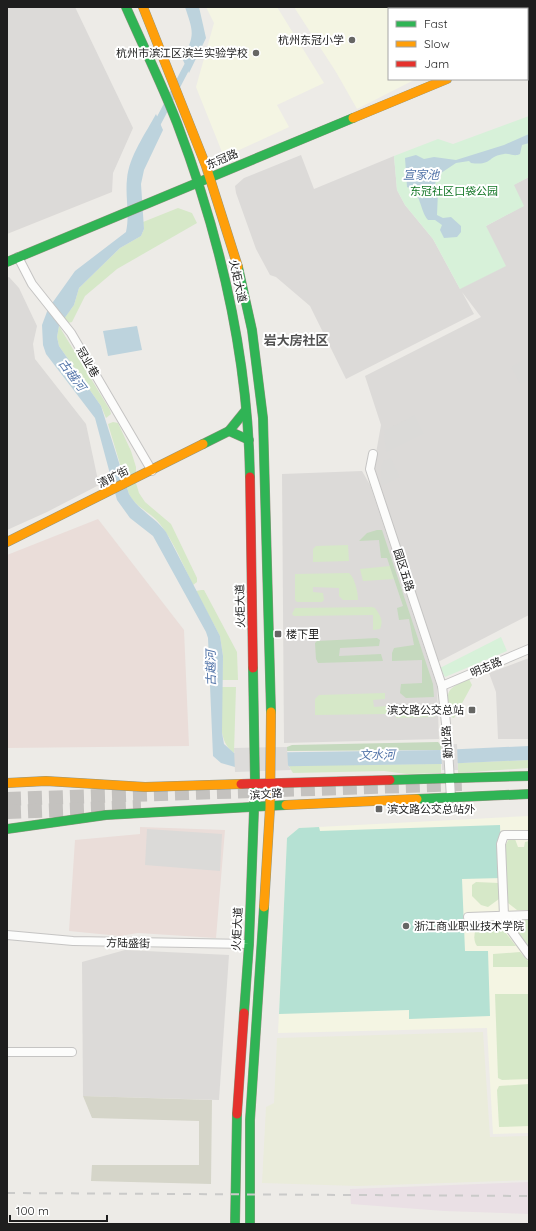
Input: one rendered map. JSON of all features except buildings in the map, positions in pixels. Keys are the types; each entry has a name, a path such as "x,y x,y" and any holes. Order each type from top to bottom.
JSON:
{"main road":[{"name":"火炬大道","path":"126,7 176,122 215,241 237,338 249,440 255,783 249,944 238,1084 235,1224"},
{"name":"火炬大道","path":"143,7 181,98 211,176 241,276 253,333 263,406 271,804 249,1130 250,1224"},
{"name":"东冠路","path":"7,262 445,80"},
{"name":"清旷街","path":"7,542 109,493 229,430 246,410"},
{"path":"229,430 249,440"},
{"path":"250,498 257,502 266,499"},
{"name":"滨文路","path":"7,783 46,782 145,787 255,783 270,784 449,774 529,776"},
{"name":"滨文路","path":"7,829 46,825 102,815 254,807 271,804 529,794"}],"street":[{"name":"冠业巷","path":"18,257 32,284 71,333 152,470"},
{"name":"园区五路","path":"373,454 370,469 442,686"},
{"name":"明志路","path":"442,686 529,649"},
{"name":"勤业路","path":"442,686 448,744 451,798"},
{"path":"529,835 504,835 501,844 504,916 508,926 529,955"},
{"path":"468,917 529,915"},
{"name":"方陆盛街","path":"7,935 73,941 249,944"},
{"path":"7,1052 72,1052"}],"shaded area":[{"path":"7,7 75,7 133,128 113,173 112,192 7,234"},
{"name":"杭州市滨江区滨兰实验学校","path":"206,7 277,7 324,83 277,105 289,127 224,157 196,87 214,23"},
{"name":"杭州东冠小学","path":"294,7 470,8 388,8 388,80 414,80 357,109 336,72"},
{"path":"301,155 314,189 394,156 397,190 405,205 433,239 460,289 486,226 523,206 513,185 529,177 529,615 438,662 373,470 381,425 365,376 481,317 462,292 474,314 346,379 310,306 276,277 270,275 256,249 236,193 235,186 244,178"},
{"path":"9,277 19,288 37,326 33,344 35,359 86,424 99,485 47,512 7,530 7,278"},
{"path":"529,357 529,380 520,384 511,367"},
{"path":"415,415 424,433 386,452 384,431"},
{"path":"391,458 400,477 381,486 381,465 383,461"},
{"path":"362,471 370,485 437,686 439,739 284,743 282,474"},
{"path":"98,519 184,630 189,746 7,748 7,555"},
{"path":"529,658 529,739 498,739 496,692 489,673"},
{"name":"浙江商业职业技术学院","path":"529,816 529,1133 493,1134 487,1028 278,1033 287,838 299,828"},
{"path":"140,827 225,830 216,938 138,933 120,936 69,931 75,840 140,834"},
{"path":"147,829 222,834 220,871 145,865"},
{"path":"125,950 229,955 219,1100 83,1096 82,962"},
{"path":"483,1032 490,1137 529,1136 529,1180 358,1186 262,1183 266,1107 274,1103 277,1038"},
{"path":"83,1096 212,1100 211,1184 91,1181 92,1165 199,1165 199,1121 92,1118"},
{"path":"529,1182 529,1214 444,1211 351,1204 350,1189"}],"green space":[{"name":"东冠社区口袋公园","path":"529,116 529,177 514,185 524,206 486,226 506,266 460,289 433,239 405,205 397,190 394,156 438,139 453,144"},
{"path":"178,208 192,213 197,223 117,269 85,296 72,322 68,323 63,320 74,305 79,288 120,248 141,236 144,229 143,222"},
{"path":"59,326 110,410 111,414 106,418 101,406 59,346 57,337"},
{"path":"113,422 118,423 131,451 136,467 136,483 139,493 145,502 171,524 197,578 197,582 193,585 165,531 156,520 132,499 129,494 108,424"},
{"path":"382,530 433,684 434,697 406,698 400,693 401,684 422,683 422,660 392,661 392,653 394,648 414,645 409,619 399,620 397,608 403,606 387,558 381,558 379,540 359,541 367,533"},
{"path":"348,545 349,561 313,562 313,549 316,546"},
{"path":"390,566 394,579 363,581 360,569"},
{"path":"349,573 357,590 358,600 343,600 339,596 339,588 313,587 313,592 323,593 324,600 322,602 297,602 295,600 295,574"},
{"path":"204,590 237,652 238,680 222,680 223,656 220,636 196,591"},
{"path":"295,608 375,608 381,618 382,623 380,629 373,630 373,615 294,616 292,614"},
{"path":"501,637 507,651 445,677 440,668"},
{"path":"377,638 380,640 379,646 340,648 339,656 381,654 383,661 318,663 316,659 315,643 317,641"},
{"path":"469,679 472,685 454,718 451,717 448,702 449,692 455,686"},
{"path":"222,687 236,687 234,753 224,740 222,732"},
{"path":"385,693 385,699 373,700 374,707 387,706 387,714 315,715 315,699 319,695"},
{"path":"434,706 435,717 396,718 396,707"},
{"path":"438,742 441,745 441,750 287,751 287,747 292,745"},
{"path":"529,760 529,768 458,773 458,763"},
{"path":"441,764 441,773 407,774 384,771 293,773 288,765"},
{"name":"浙江商业职业技术学院","path":"500,825 502,878 462,879 465,951 488,951 490,1016 409,1019 409,1010 279,1014 287,838 299,828 319,827 320,831"},
{"path":"509,839 515,839 518,847 524,847 525,842 529,841 529,910 517,910 508,903 504,848"},
{"path":"476,882 499,883 499,899 488,907 481,905 472,896 472,885"},
{"path":"520,920 529,920 529,950 514,929 516,923"},
{"path":"482,921 505,932 516,946 477,946 474,937 475,932 478,923"},
{"path":"520,952 529,962 529,967 493,967 493,954"},
{"path":"495,994 529,994 529,1079 502,1080 498,1078"},
{"path":"529,1084 529,1126 499,1127 497,1090 499,1086"}],"water":[{"path":"185,7 199,7 206,38 189,73 182,58 190,44 192,33"},
{"name":"文水河","path":"156,114 163,130 144,170 141,184 144,229 141,236 120,248 79,288 74,305 59,326 57,337 59,346 101,406 129,494 137,505 166,532 220,636 223,656 222,733 224,744 234,753 441,750 529,746 529,760 441,764 235,767 221,763 213,756 208,638 206,632 153,536 130,518 117,500 95,418 46,354 43,345 42,325 48,309 75,271 126,232 128,219 128,170 134,153"},
{"name":"宣家池","path":"529,134 529,143 522,145 520,154 499,155 487,162 478,164 471,163 469,161 456,163 438,175 435,184 438,192 437,215 443,218 451,217 461,226 461,232 457,237 444,238 440,230 442,225 435,220 428,220 418,197 407,187 405,158 416,155 424,159 434,157 456,160 504,145"},
{"path":"137,326 142,350 108,356 103,331"}],"pier":[{"path":"457,744 458,770 442,770 441,745"},
{"path":"287,747 288,765 291,770 235,772 234,748"}],"waterway":[{"name":"古越河","path":"155,128 191,59"}],"tunnel":[{"path":"7,799 465,784"},
{"path":"7,812 141,807"}],"railway":[{"path":"7,1193 529,1196"}],"traffic: fast":[{"path":"126,7 159,79 177,123 206,209 218,253 229,297 244,387 250,477"},
{"path":"7,262 353,118"},
{"path":"238,267 252,330 263,418 271,712"},
{"path":"203,444 229,431 246,410"},
{"path":"229,431 249,440"},
{"path":"244,1013 249,944 255,783 253,668"},
{"path":"390,780 529,776"},
{"path":"417,799 529,794"},
{"path":"7,829 106,815 286,805"},
{"path":"250,1224 250,1120 264,907"},
{"path":"235,1224 237,1114"}],"traffic: slow":[{"path":"143,7 206,166 238,267"},
{"path":"353,118 445,80"},
{"path":"7,542 203,444"},
{"path":"264,907 270,808 271,712"},
{"path":"7,783 46,781 145,787 241,784"},
{"path":"286,805 417,799"}],"traffic: jam":[{"path":"250,477 253,668"},
{"path":"241,784 390,780"},
{"path":"237,1114 244,1013"}],"place":[{"name":"杭州东冠小学","path":"352,40"},
{"name":"杭州市滨江区滨兰实验学校","path":"256,53"},
{"name":"楼下里","path":"278,634"},
{"name":"滨文路公交总站","path":"472,710"},
{"name":"滨文路公交总站外","path":"379,809"},
{"name":"浙江商业职业技术学院","path":"406,926"}],"district":[{"name":"岩大房社区","path":"296,340"}]}
